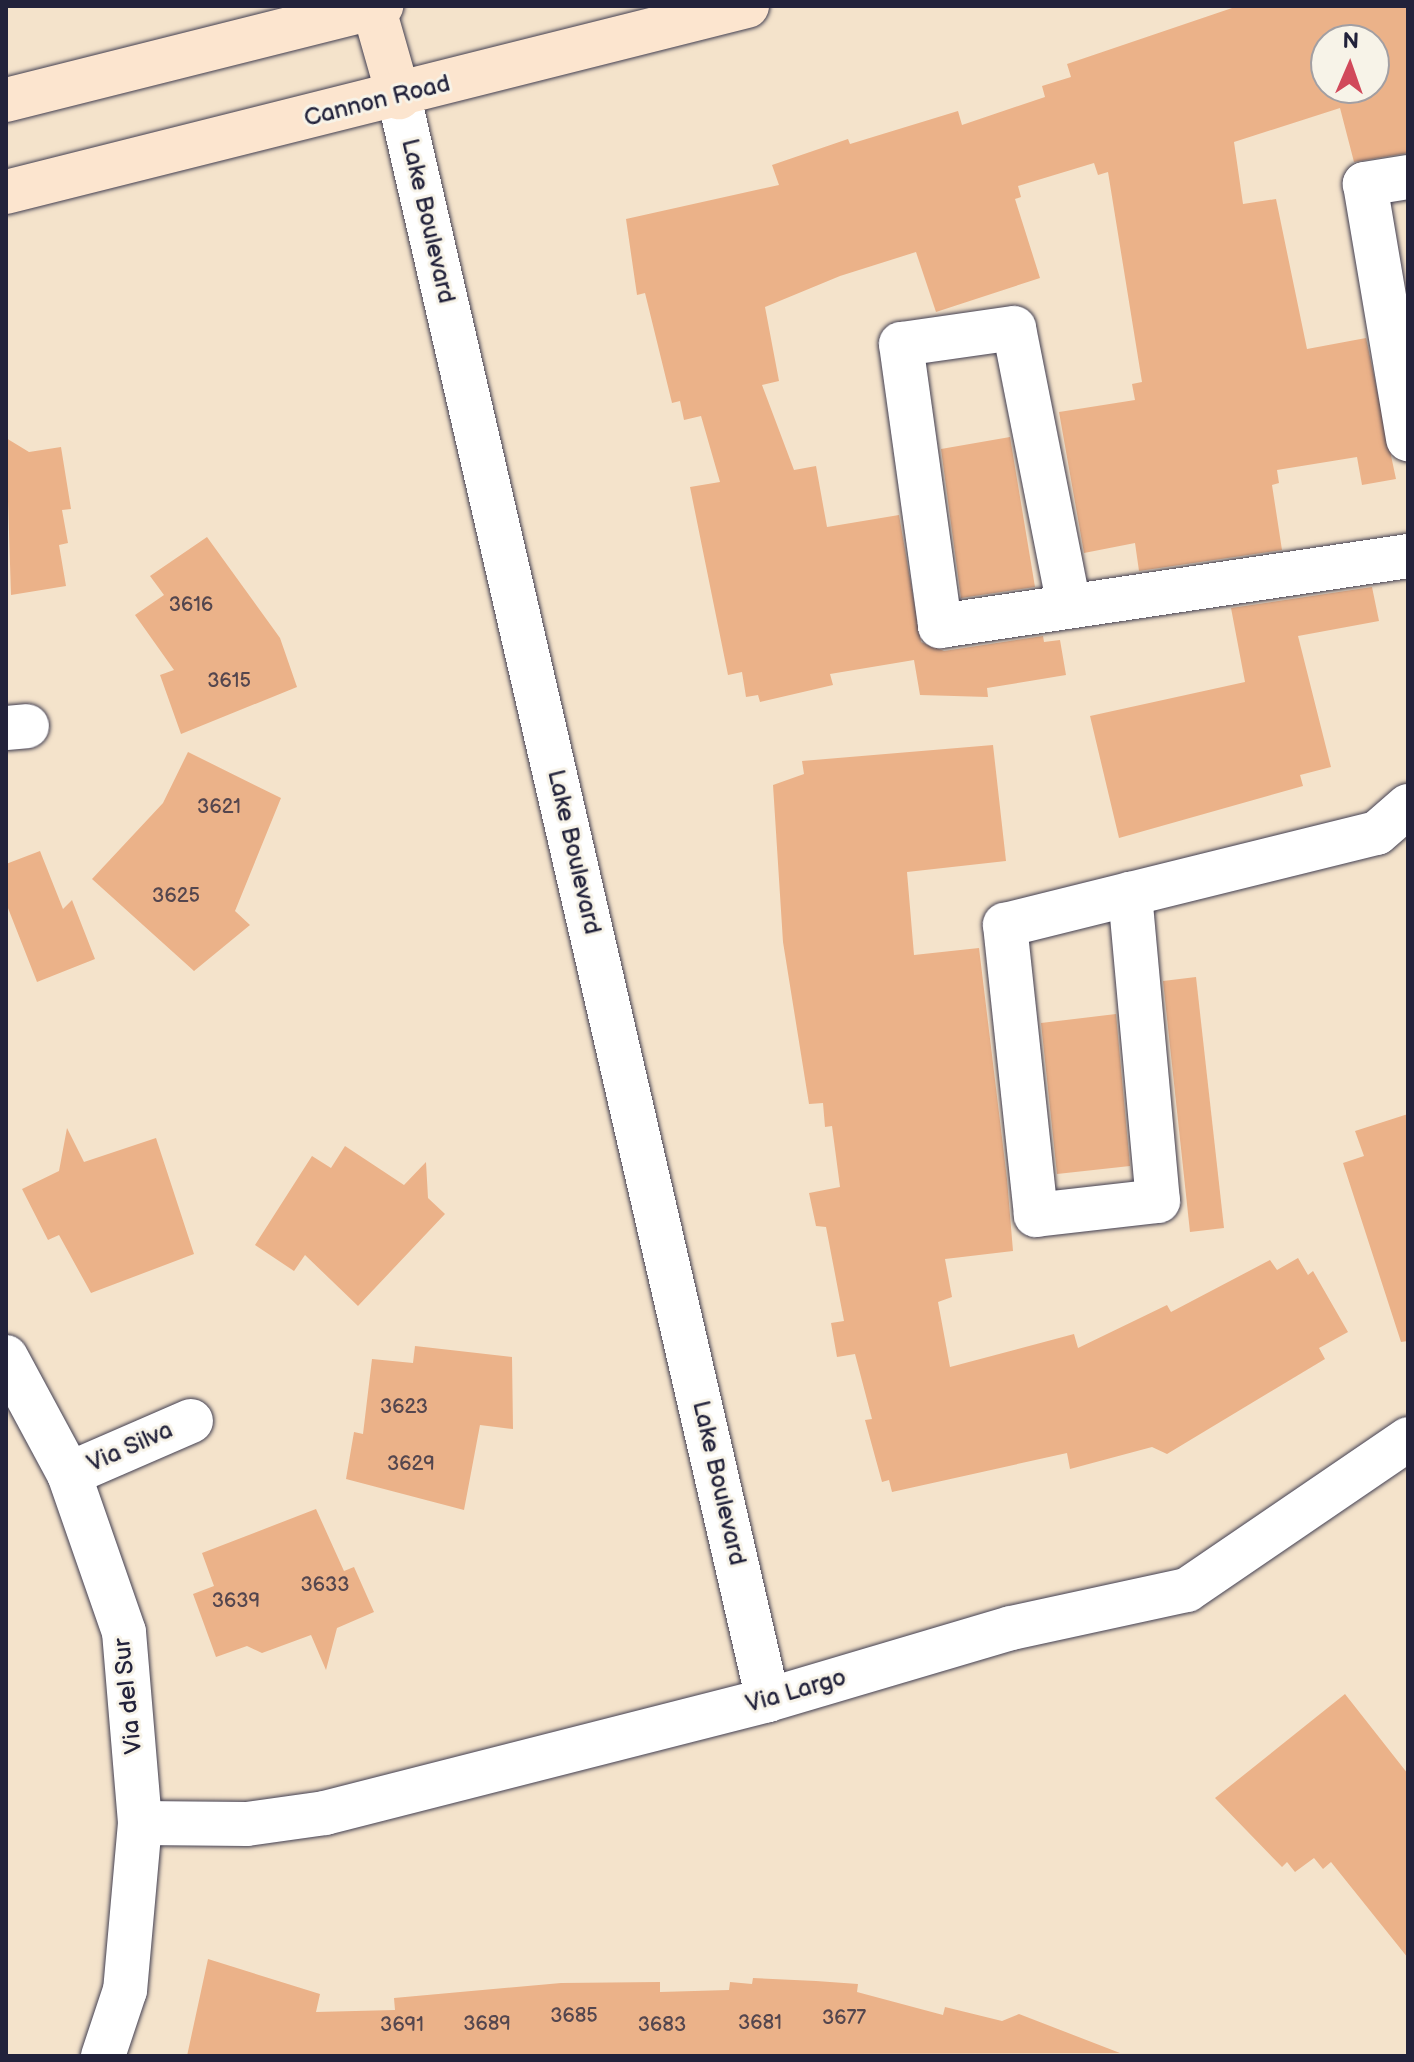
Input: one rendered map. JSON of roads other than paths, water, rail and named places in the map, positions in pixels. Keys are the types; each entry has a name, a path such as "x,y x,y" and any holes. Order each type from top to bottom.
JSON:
{"main road":[{"name":"Cannon Road","path":"6,192 399,97 747,6"},
{"name":"Lake Boulevard","path":"376,7 399,97"},
{"path":"6,100 376,7"}],"street":[{"name":"Lake Boulevard","path":"399,97 768,1700"},
{"path":"1408,177 1365,184 1400,355 1408,439"},
{"path":"1069,606 1014,328 901,344 940,626 1408,556"},
{"path":"1130,894 1158,1201 1036,1215 1005,925 1130,894 1377,833 1408,806"},
{"name":"Via del Sur","path":"6,1357 69,1474 124,1632 140,1823 125,1990 103,2056"},
{"name":"Via Silva","path":"69,1474 191,1421"},
{"name":"Via Largo","path":"140,1823 247,1824 325,1813 768,1700 1011,1628 1187,1590 1408,1439"}]}
